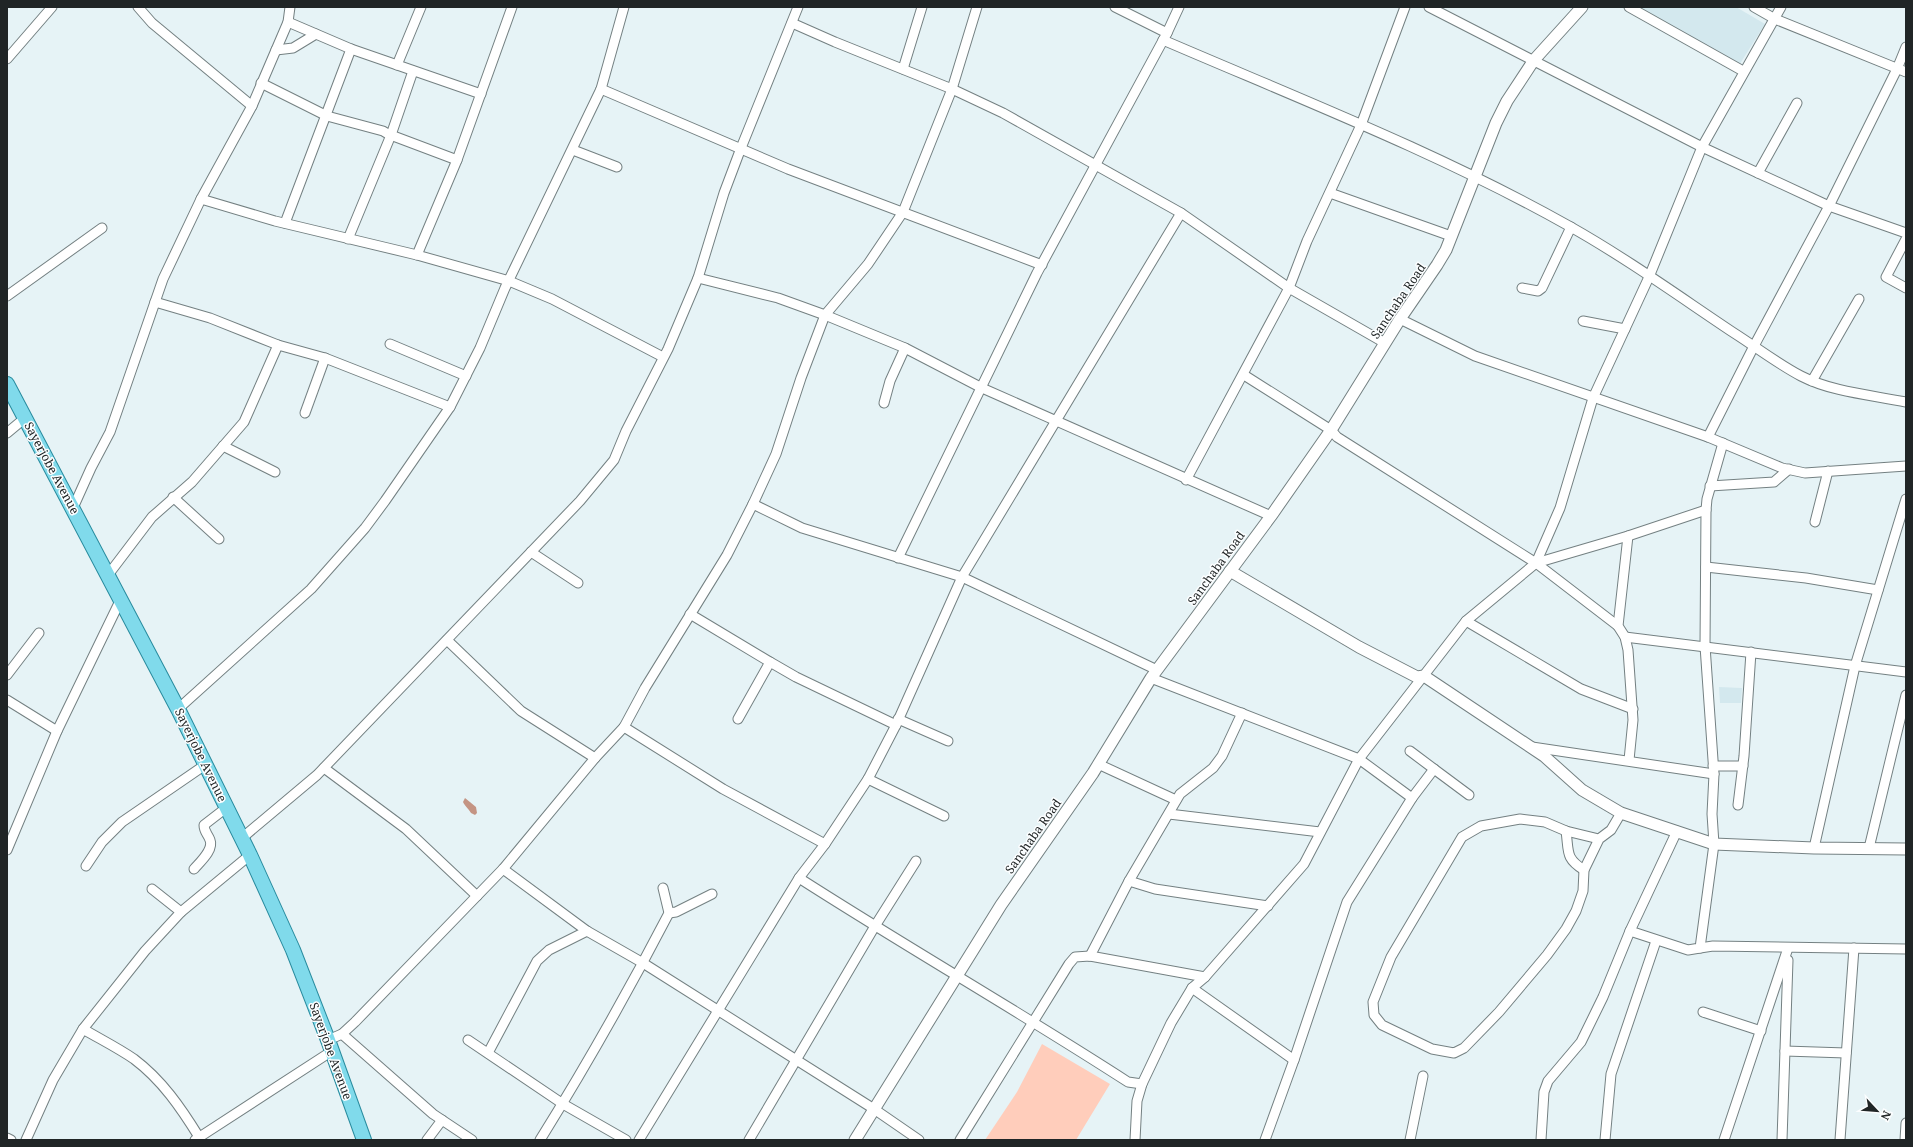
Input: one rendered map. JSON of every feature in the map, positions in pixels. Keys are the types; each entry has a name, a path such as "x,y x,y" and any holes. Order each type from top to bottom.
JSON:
{"main road":[{"name":"Sayerjobe Avenue","path":"7,384 178,709 242,838 293,950 330,1045 364,1140"}],"street":[{"path":"7,59 52,7"},
{"path":"138,7 152,23 252,106"},
{"path":"73,508 91,468 110,432 163,279 201,199 252,106 288,22 290,7"},
{"path":"397,65 421,7"},
{"path":"417,255 457,160 512,7"},
{"path":"178,709 312,589 365,528 450,407 480,348 509,281 601,89 624,7"},
{"path":"242,838 324,768 580,501 614,460 626,431 663,357 698,278 724,193 798,7"},
{"path":"902,69 922,7"},
{"path":"84,1029 134,1059 156,1078 180,1106 197,1139 330,1045 503,869 595,758 624,727 690,614 728,554 776,454 801,378 825,315 868,264 903,212 952,89 977,7"},
{"path":"1114,7 1165,37 1475,176 1571,227 1754,346 1812,381 1906,402"},
{"path":"898,558 1042,265 1165,37 1179,7"},
{"path":"1186,480 1244,375 1289,288 1307,241 1361,125 1405,7"},
{"path":"1429,7 1758,173 1830,206 1906,233"},
{"name":"Sanchaba Road","path":"855,1140 1001,905 1098,764 1154,674 1271,516 1330,430 1400,319 1437,266 1446,250 1507,101 1534,60 1582,7"},
{"path":"1629,7 1743,71"},
{"path":"1754,7 1775,19 1902,70"},
{"path":"1536,563 1560,508 1593,398 1650,277 1702,146 1743,71 1781,7"},
{"path":"288,22 351,49 481,94"},
{"path":"792,23 952,89 1003,113 1181,213 1289,288 1385,343"},
{"path":"276,50 292,48 316,34"},
{"path":"1708,437 1754,346 1902,70 1906,47"},
{"path":"285,223 327,116 351,49"},
{"path":"348,239 391,135 413,71"},
{"path":"261,83 327,116 383,131 457,160"},
{"path":"601,89 788,169 1042,265"},
{"path":"1758,173 1797,103"},
{"path":"572,150 617,166"},
{"path":"1330,193 1451,236"},
{"path":"201,199 285,223 417,255 509,281 552,299 663,357"},
{"path":"639,1140 799,878 825,844 868,779 897,722 962,577 1181,213"},
{"path":"1522,288 1538,291 1542,288 1571,227"},
{"path":"7,296 102,228"},
{"path":"1906,239 1886,277 1906,288"},
{"path":"698,278 778,298 825,315 905,348 982,388 1186,480 1271,516"},
{"path":"1812,381 1859,299"},
{"path":"155,302 210,318 278,345 325,358 450,407"},
{"path":"1400,319 1475,356 1708,437 1789,469 1805,473 1906,466"},
{"path":"1583,321 1626,329"},
{"path":"390,344 466,376"},
{"path":"108,575 152,517 173,497 192,482 244,422 278,345"},
{"path":"884,404 890,382 905,348"},
{"path":"305,413 325,358"},
{"path":"1244,375 1330,430 1337,437 1536,563 1618,626 1625,637 1628,650 1634,720 1629,760"},
{"path":"7,433 25,418"},
{"path":"1700,948 1714,844 1712,814 1714,770 1705,646 1706,510 1710,486 1723,443"},
{"path":"223,446 275,472"},
{"path":"1710,486 1774,482 1789,469"},
{"path":"1815,522 1828,471"},
{"path":"173,497 219,539"},
{"path":"1814,848 1855,666 1906,499"},
{"path":"753,504 802,528 962,577 1154,674 1242,713 1359,759 1412,798"},
{"path":"1135,1140 1137,1101 1142,1084 1170,1023 1192,988 1205,977 1304,864 1359,759 1466,621 1536,563 1628,536 1706,510"},
{"path":"1618,626 1628,536"},
{"path":"531,552 578,583"},
{"path":"1706,567 1806,578 1878,590"},
{"path":"1230,571 1359,647 1417,677 1424,676 1544,756 1582,790 1621,813 1714,844 1814,848 1906,849"},
{"path":"7,850 57,731 120,601"},
{"path":"690,614 796,677 897,722 948,741"},
{"path":"1466,621 1581,689 1633,709"},
{"path":"7,675 39,633"},
{"path":"1625,637 1906,672"},
{"path":"447,640 521,711 595,758"},
{"path":"1738,805 1743,766 1751,652"},
{"path":"738,719 770,662"},
{"path":"1869,848 1906,695"},
{"path":"7,700 57,731"},
{"path":"1090,956 1129,881 1176,800 1180,794 1213,768 1222,756 1242,713"},
{"path":"624,727 723,790 825,844"},
{"path":"1531,747 1714,770 1743,766"},
{"path":"1410,751 1469,795"},
{"path":"1098,764 1176,800"},
{"path":"86,866 102,842 122,822 205,765"},
{"path":"324,768 406,829 477,896"},
{"path":"1265,1140 1294,1060 1347,902 1412,798 1434,769"},
{"path":"868,779 944,816"},
{"path":"194,869 206,855 211,846 210,840 204,830 204,825 226,808"},
{"path":"1599,839 1566,831 1545,822 1520,818 1481,826 1462,837 1391,957 1373,1002 1374,1015 1382,1025 1432,1049 1454,1053 1464,1048 1499,1012 1547,955 1566,929 1576,911 1583,891 1584,870 1599,839 1611,830 1621,813"},
{"path":"1169,814 1320,832"},
{"path":"1566,831 1570,858 1572,862 1584,870"},
{"path":"1541,1140 1544,1092 1548,1081 1581,1042 1603,997 1630,931 1677,831"},
{"path":"26,1140 53,1080 84,1029 145,951 181,912 250,855"},
{"path":"749,1140 797,1061 875,926 916,860"},
{"path":"503,869 587,931 643,963 874,1109 919,1140"},
{"path":"799,878 875,926 1033,1021 1128,1082 1142,1084"},
{"path":"1129,881 1155,889 1268,906"},
{"path":"540,1140 563,1104 643,963 669,913 663,888"},
{"path":"152,889 181,912"},
{"path":"669,913 676,912 712,894"},
{"path":"488,1053 537,961 549,950 587,931"},
{"path":"1630,931 1656,941 1688,950 1713,946 1906,949"},
{"path":"1605,1140 1611,1074 1656,941"},
{"path":"1724,1140 1788,948"},
{"path":"1782,1140 1788,948"},
{"path":"1840,1140 1854,948"},
{"path":"960,1140 1033,1021 1075,957 1090,956 1205,977"},
{"path":"1192,988 1294,1060"},
{"path":"1703,1012 1761,1031"},
{"path":"342,1034 442,1120 472,1140"},
{"path":"468,1040 563,1104 626,1140"},
{"path":"1785,1051 1846,1053"},
{"path":"1410,1140 1423,1076"},
{"path":"427,1140 442,1120"},
{"path":"1905,1140 1906,1123"},
{"path":"7,1138 11,1140"}],"shaded area":[{"path":"1630,7 1736,7 1765,24 1736,70"},
{"path":"1719,687 1742,688 1741,703 1720,703"},
{"path":"1042,1044 1110,1084 1076,1140 985,1140 1017,1092"}],"water":[{"path":"465,798 476,807 477,813 475,815 471,813 463,802"}]}
